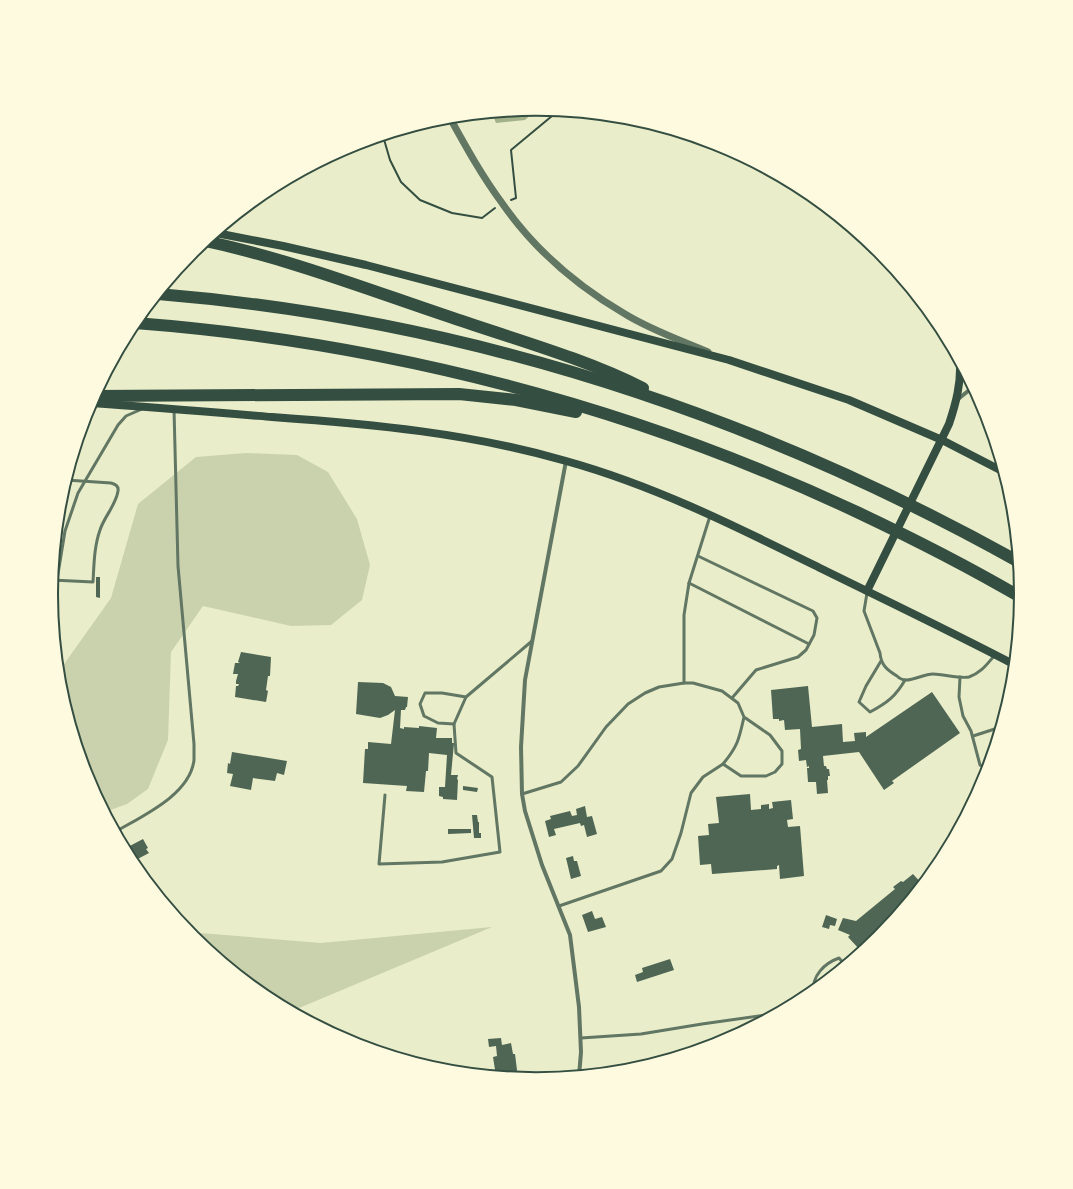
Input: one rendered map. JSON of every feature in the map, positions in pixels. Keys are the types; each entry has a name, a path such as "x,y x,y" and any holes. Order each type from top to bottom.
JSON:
{"highway":[{"path":"212,243 242,250 311,271 591,364 689,410"},
{"path":"164,295 250,304 433,337 560,368 631,390 689,410 772,442 859,480 934,516 1014,559"},
{"path":"143,324 279,338 402,360 522,389 641,425 718,453 832,500 908,537 1015,594"},
{"path":"101,396 477,395 516,400 641,425"}],"main road":[{"path":"222,234 283,246 359,264 729,360 849,400 942,440 998,469"},
{"path":"867,591 950,424 960,386 960,372"},
{"path":"97,403 331,421 421,431 475,440 566,461 614,476 710,515 1010,663"}],"street":[{"path":"453,123 476,164 502,204 520,227 564,272 603,300 646,325 729,360"},
{"path":"957,400 969,389"},
{"path":"566,461 525,680 521,747 522,794 525,811 542,865 570,935 579,1007 579,1071"}],"lane":[{"path":"59,569 65,531 78,493 118,425 126,416 146,407"},
{"path":"120,830 170,798 184,783 194,761 193,734 178,566 174,410"},
{"path":"58,580 93,582 96,547 100,529 118,491 118,487 116,485 72,480"},
{"path":"684,683 684,614 690,583 710,515"},
{"path":"698,556 813,611 817,618 814,635 806,650 798,657 756,670 732,698"},
{"path":"690,583 809,644"},
{"path":"867,591 864,611 880,653 881,661 886,669 905,680 931,674 969,677 982,670 995,655"},
{"path":"384,795 379,864 442,862 500,852 492,777 456,753 454,724 466,697 532,641"},
{"path":"881,661 866,686 860,702 870,712 883,705 899,692 905,680"},
{"path":"960,677 959,697 963,716 973,736 980,765 983,766"},
{"path":"522,794 561,782 578,766 606,727 628,704 645,693 660,687 684,683 693,683 722,691 738,703 744,717 770,736 782,751 782,764 775,772 766,776 741,776 723,764"},
{"path":"454,724 438,723 424,716 420,704 425,693 442,693 466,697"},
{"path":"559,906 661,871 672,859 691,793 703,777 723,764 732,753 740,739 744,717"},
{"path":"973,736 996,729"},
{"path":"813,984 816,975 832,961 839,958 842,962"},
{"path":"580,1038 641,1034 764,1015"}],"path":[{"path":"385,140 390,160 401,182 420,200 452,213 482,218 502,204 516,198 511,150 551,116"}],"shaded area":[{"path":"529,116 525,120 496,123 494,118"},
{"path":"246,453 297,455 328,472 357,519 370,565 362,600 331,625 291,626 203,606 171,652 168,740 148,789 127,804 109,810 94,778 83,748 74,718 63,665 111,598 138,504 196,457"},
{"path":"492,927 297,1009 245,974 198,933 321,943"}],"building":[{"path":"96,577 100,577 100,598 96,597"},
{"path":"241,652 271,657 270,676 268,676 266,690 268,691 266,702 235,697 236,686 239,684 236,684 238,674 233,674 235,663 240,663 238,662"},
{"path":"358,682 383,683 391,687 395,696 408,697 407,707 405,710 401,710 400,728 419,728 419,726 437,728 436,738 452,738 452,743 454,743 451,775 458,775 457,800 443,799 443,797 439,796 439,787 445,787 447,755 429,753 428,771 426,771 424,792 406,791 407,786 363,783 365,749 368,749 368,742 391,744 395,710 380,718 356,714"},
{"path":"808,686 812,727 842,724 843,742 855,741 854,733 866,732 866,737 932,692 960,733 892,781 894,783 884,790 859,752 823,756 824,766 829,769 830,776 828,776 827,780 828,793 817,794 816,782 808,782 807,768 809,768 809,766 807,767 806,760 799,761 798,750 801,749 800,729 785,730 784,720 779,721 779,719 773,719 771,690"},
{"path":"232,752 287,761 284,775 277,773 275,781 253,778 251,790 230,786 233,774 227,773 228,763 230,764"},
{"path":"463,786 478,788 477,792 463,790"},
{"path":"750,794 751,810 761,809 761,805 769,804 769,809 773,808 772,802 791,800 793,819 787,820 788,827 800,826 804,876 780,879 779,865 777,866 777,869 712,874 711,864 700,865 698,836 709,835 708,824 719,823 716,797"},
{"path":"585,806 587,817 592,816 597,834 587,837 584,825 581,826 580,823 554,829 556,835 549,837 545,821 551,819 550,816 570,811 572,816 577,815 576,809"},
{"path":"472,815 477,815 481,838 474,838"},
{"path":"448,829 471,829 471,833 448,834"},
{"path":"143,839 149,853 138,859 130,846"},
{"path":"573,856 574,861 577,861 581,876 571,879 566,858"},
{"path":"913,874 919,881 896,910 858,948 848,937 850,935 838,930 843,918 856,921 895,889 893,887 901,881 903,882"},
{"path":"592,911 595,919 602,917 606,927 588,932 582,915"},
{"path":"826,915 837,919 835,926 830,925 829,929 822,927"},
{"path":"670,959 674,970 637,982 635,975 643,972 642,968"},
{"path":"501,1038 502,1045 511,1043 513,1054 515,1054 517,1072 495,1071 493,1057 497,1056 496,1046 489,1047 488,1039"}]}
